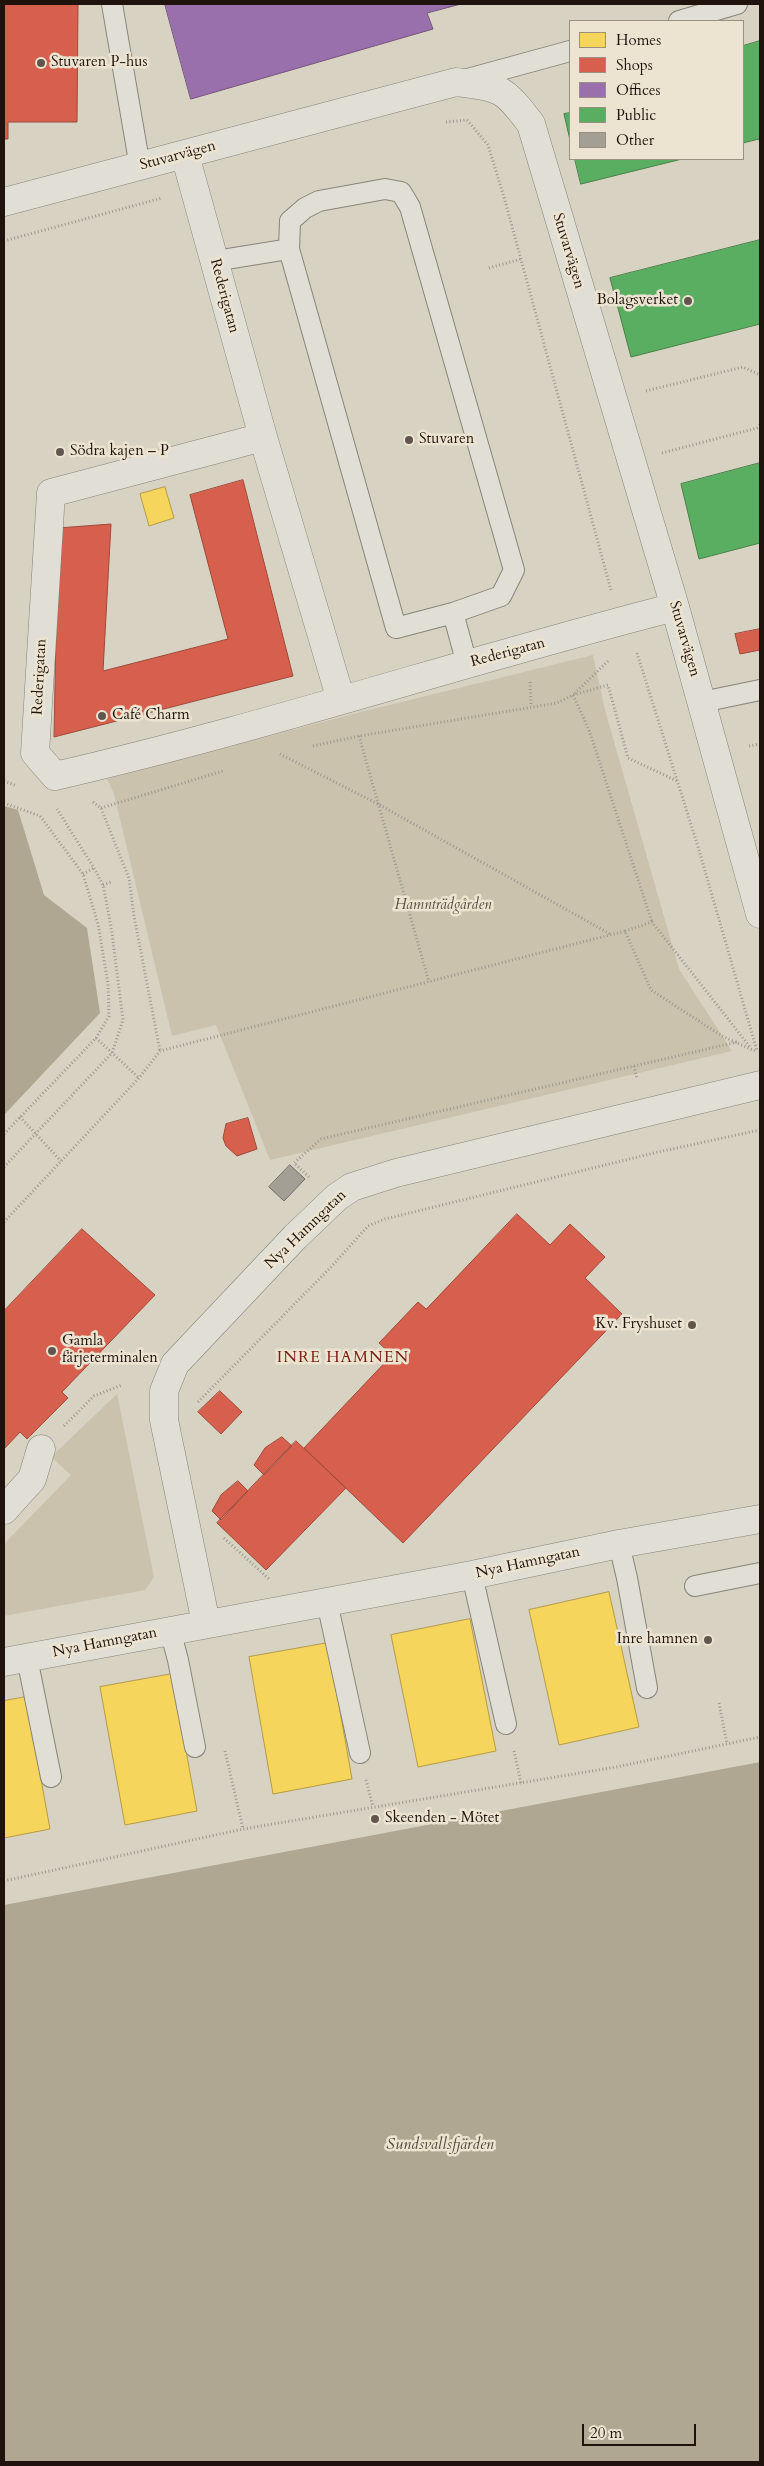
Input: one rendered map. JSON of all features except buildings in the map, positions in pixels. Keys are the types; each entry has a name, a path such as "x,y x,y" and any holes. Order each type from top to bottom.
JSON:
{"street":[{"name":"Stuvarvägen","path":"4,202 456,82 494,87 512,99 531,124 675,607 760,914"},
{"name":"Rederigatan","path":"185,155 263,436 344,700"},
{"name":"Rederigatan","path":"263,436 51,493 34,753 55,776 344,700 675,607"},
{"name":"Nya Hamngatan","path":"206,1623 164,1420 164,1391 175,1364 295,1238 337,1197 361,1184 396,1173 760,1085"},
{"path":"4,1510 32,1479 41,1449"},
{"name":"Nya Hamngatan","path":"15,1660 472,1575 619,1544 760,1519"}],"lane":[{"path":"112,4 140,167"},
{"path":"682,20 737,4"},
{"path":"456,82 569,51"},
{"path":"385,189 401,192 410,207 514,570 501,596 453,613 396,628 289,249 290,221 305,208 319,202 385,189"},
{"path":"215,261 289,249"},
{"path":"453,613 467,664"},
{"path":"702,702 760,690"},
{"path":"619,1544 647,1688"},
{"path":"696,1586 760,1573"},
{"path":"472,1575 506,1724"},
{"path":"327,1602 360,1753"},
{"path":"170,1630 178,1660 195,1747"},
{"path":"15,1660 51,1776"}],"path":[{"path":"489,268 521,258"},
{"path":"644,391 744,367 760,375"},
{"path":"655,455 757,428 760,425"},
{"path":"573,695 610,660"},
{"path":"306,748 359,736 557,703 573,695 608,685 628,758 677,781"},
{"path":"573,695 590,730 652,922 750,1047"},
{"path":"344,700 359,736 429,982"},
{"path":"745,747 760,744"},
{"path":"271,757 289,752"},
{"path":"280,754 378,804 610,934"},
{"path":"101,808 224,771"},
{"path":"55,776 101,808 129,878 134,916 160,1052"},
{"path":"4,803 40,816 83,874 98,924 108,984 109,1016 96,1038 4,1134"},
{"path":"4,1167 34,1132 112,1053 123,1020 112,926 103,885 55,805"},
{"path":"83,874 94,868"},
{"path":"103,885 112,882"},
{"path":"4,1222 139,1078 160,1052 652,922"},
{"path":"625,930 651,990 722,1036 758,1052"},
{"path":"96,1038 139,1078"},
{"path":"310,1178 294,1163 321,1139 738,1042"},
{"path":"634,1066 637,1079"},
{"path":"20,1117 61,1160"},
{"path":"193,1407 331,1267 368,1226 385,1219 658,1152 760,1130"},
{"path":"41,1449 94,1396 122,1385"},
{"path":"217,1532 271,1581"},
{"path":"719,1703 727,1744"},
{"path":"4,1881 243,1828 616,1767 760,1737"},
{"path":"514,1750 521,1783"},
{"path":"366,1779 373,1807"}],"green space":[{"name":"Hamnträdgården","path":"593,655 605,710 679,969 732,1051 270,1160 216,1025 172,1036 114,794 107,779 353,714"},
{"path":"117,1394 154,1577 145,1590 4,1616 4,1544 71,1475 51,1457"}],"water":[{"path":"4,806 18,810 44,895 87,928 100,1013 4,1115"},
{"name":"Sundsvallsfjärden","path":"760,1762 760,2462 4,2462 4,1905"}],"place":[{"name":"Stuvaren P-hus","path":"41,63"},
{"name":"Bolagsverket","path":"688,301"},
{"name":"Stuvaren","path":"409,440"},
{"name":"Södra kajen – P","path":"60,452"},
{"name":"Café Charm","path":"102,716"},
{"name":"Kv. Fryshuset","path":"692,1325"},
{"name":"Gamla färjeterminalen","path":"52,1351"},
{"name":"Inre hamnen","path":"708,1640"},
{"name":"Skeenden - Mötet","path":"375,1819"}],"district":[{"name":"INRE HAMNEN","path":"343,1358"}]}
